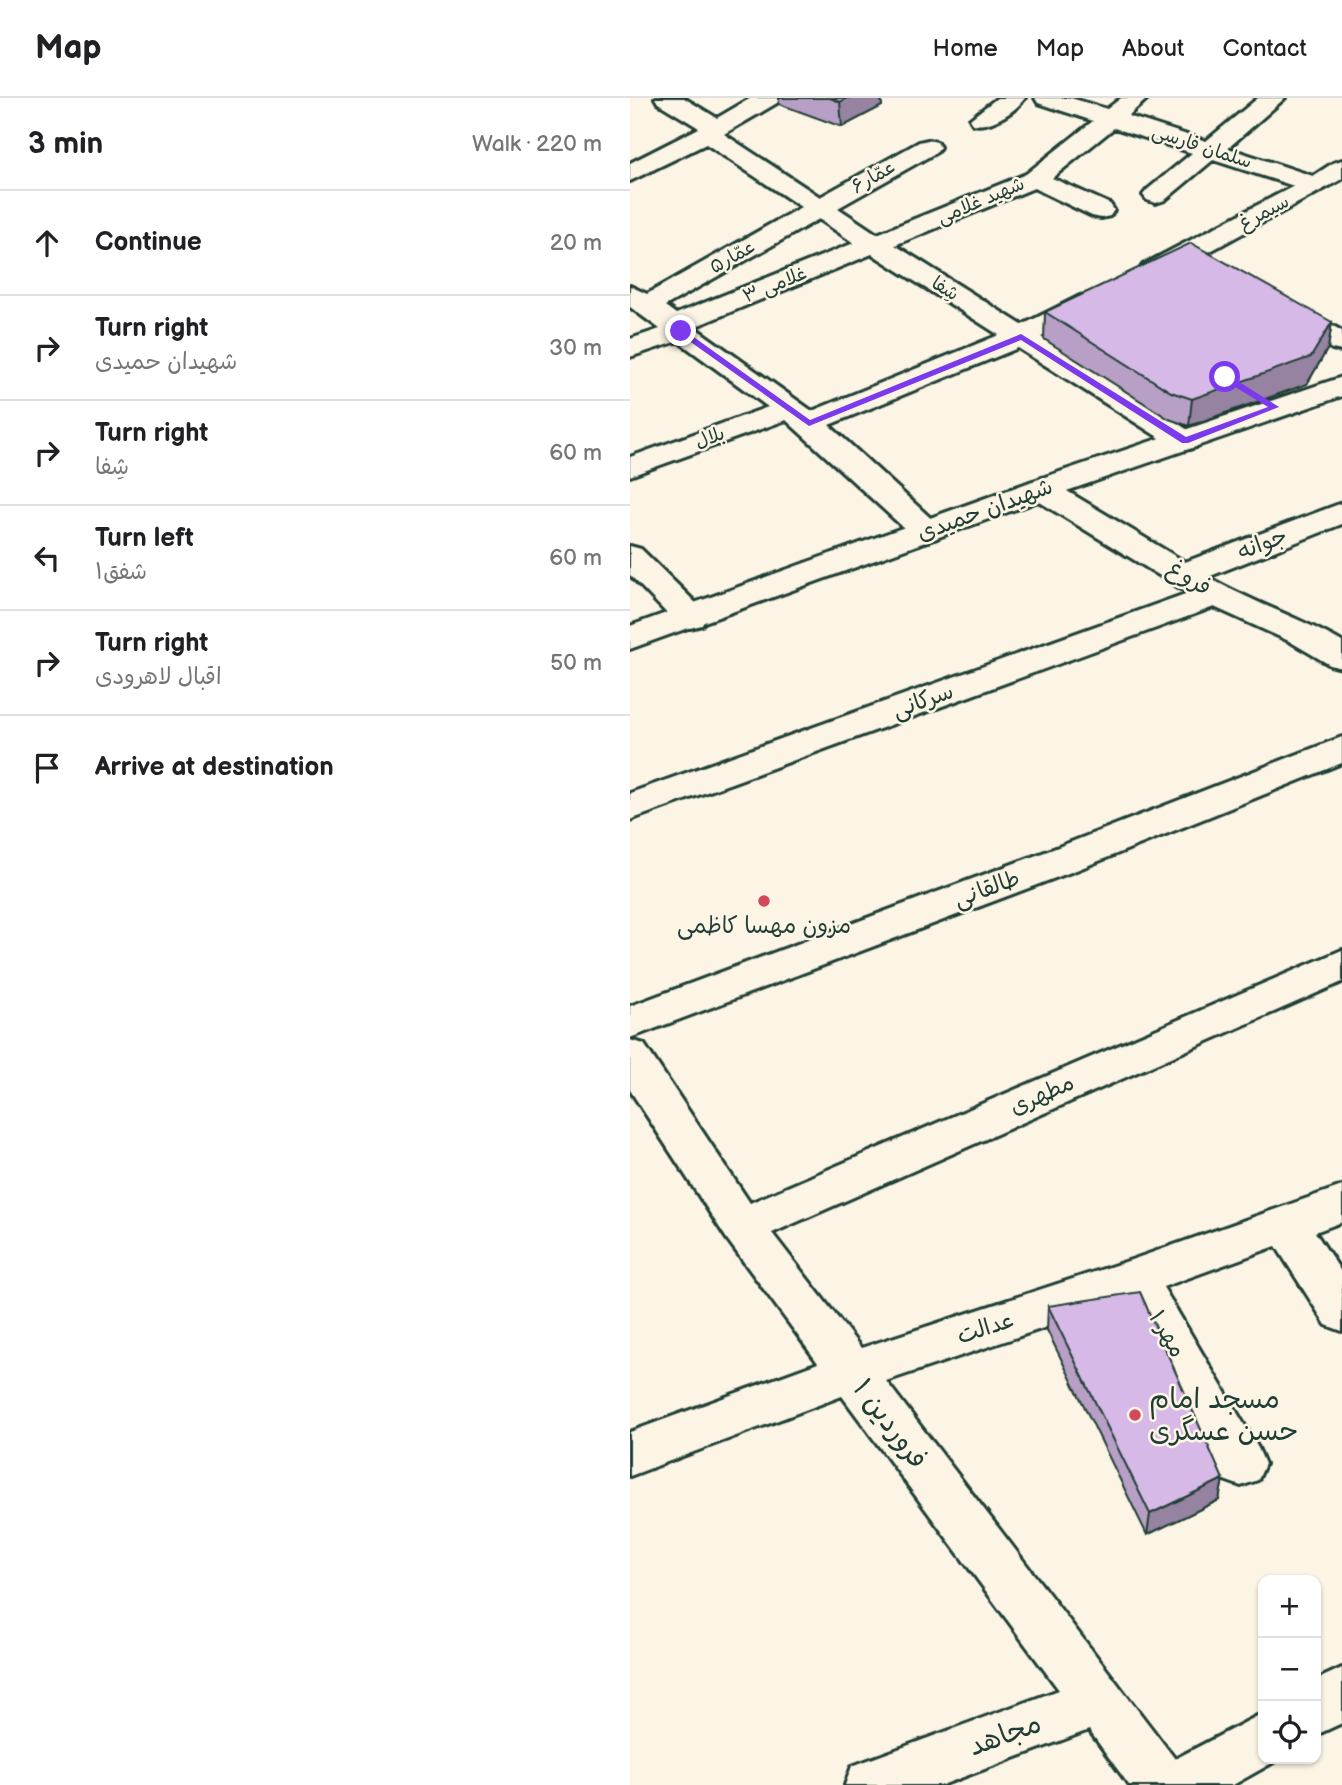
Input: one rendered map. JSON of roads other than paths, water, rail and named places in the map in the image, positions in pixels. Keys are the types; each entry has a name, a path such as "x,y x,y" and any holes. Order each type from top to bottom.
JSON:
{"street":[{"name":"شِفا","path":"667,98 820,208 1185,441"},
{"path":"630,173 768,98"},
{"path":"982,119 1013,98"},
{"name":"سلمان فارسی","path":"1047,98 1317,185"},
{"name":"شهید غلامی","path":"876,245 1035,179 1136,98"},
{"path":"1156,195 1273,98"},
{"name":"۶عمّار","path":"820,208 928,147"},
{"name":"سیمرغ","path":"1021,336 1185,255 1317,185 1342,168"},
{"path":"1035,179 1101,210"},
{"name":"۵عمّار","path":"638,300 820,208"},
{"name":"غلامی ۳","path":"630,348 876,245"},
{"path":"1185,255 1209,269"},
{"path":"1258,296 1342,343"},
{"path":"638,300 800,416 926,531"},
{"name":"بلال","path":"630,467 800,416 1021,336"},
{"name":"شهیدان حمیدی","path":"630,638 1041,489 1342,386"},
{"path":"1244,388 1275,407"},
{"name":"فروغ","path":"1041,489 1215,595 1301,633 1342,657"},
{"name":"جوانه","path":"1182,575 1342,513"},
{"path":"630,556 690,617"},
{"name":"سرکانی","path":"630,807 1215,595"},
{"name":"طالقانی","path":"630,1022 1066,859 1342,749"},
{"name":"مطهری","path":"742,1226 1342,965"},
{"name":"فروردین ۱","path":"630,1056 742,1226 1161,1785"},
{"name":"عدالت","path":"630,1454 851,1372 1134,1278 1342,1204"},
{"path":"1286,1224 1342,1311"},
{"name":"مهر ۱","path":"1134,1278 1241,1464"},
{"path":"1321,1706 1342,1694"},
{"name":"مجاهد","path":"871,1785 1099,1700"},
{"path":"1182,1785 1258,1742"}],"place":[{"name":"مزون مهسا کاظمی","path":"764,901"},
{"name":"مسجد امام حسن عسگری","path":"1135,1415"}]}
